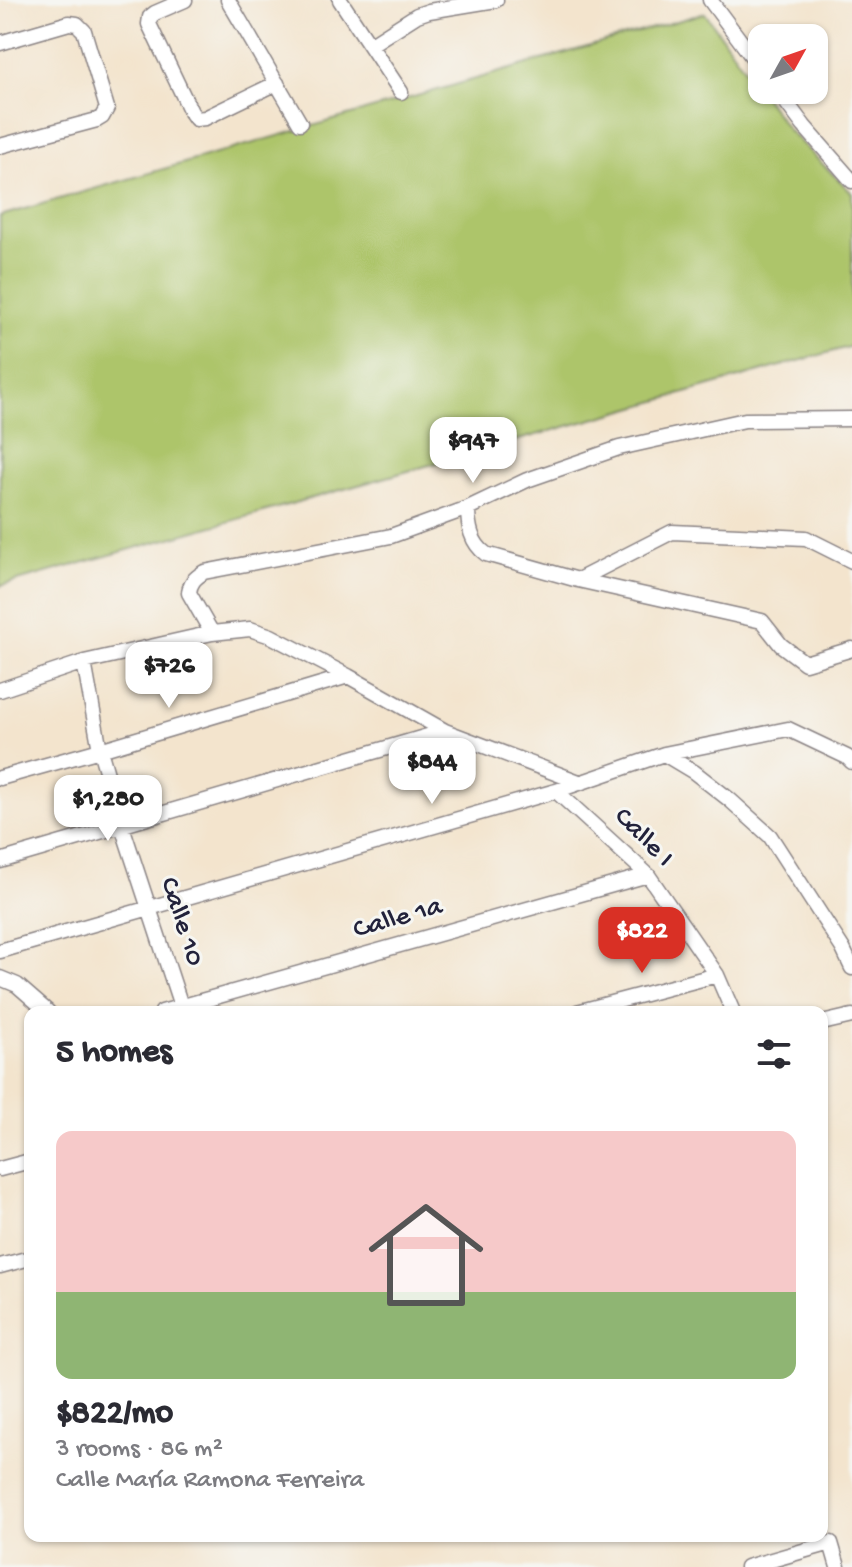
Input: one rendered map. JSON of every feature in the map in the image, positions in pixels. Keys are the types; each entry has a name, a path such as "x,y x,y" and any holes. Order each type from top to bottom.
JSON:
{"street":[{"path":"185,0 155,13 150,17 149,24 196,119 205,118 277,83"},
{"path":"228,0 300,123"},
{"path":"340,0 401,92"},
{"path":"370,45 417,15 496,0"},
{"path":"710,0 748,51"},
{"path":"0,43 69,23 77,24 84,31 107,108 97,120 0,146"},
{"path":"788,104 852,181"},
{"path":"212,633 189,593 195,578 204,572 391,536 468,508 527,480 619,448 745,420 852,419"},
{"path":"468,508 472,534 478,548 486,554 578,580 762,621 781,645 805,663 852,649"},
{"path":"578,580 672,532 806,538 852,561"},
{"path":"0,690 84,662 212,633 250,629 260,631 348,676 445,731 579,782"},
{"name":"Calle 10","path":"84,662 100,750 181,1006"},
{"path":"0,778 348,676"},
{"path":"0,951 556,791 664,754 788,729 852,762"},
{"path":"0,861 445,731"},
{"path":"664,754 694,772 770,836 852,968"},
{"name":"Calle I","path":"556,791 648,875 717,975 730,1006"},
{"name":"Calle 1a","path":"196,1006 648,875"},
{"path":"600,1006 717,975"},
{"path":"0,978 17,985 41,1006"},
{"path":"828,1022 852,1016"},
{"path":"0,1169 24,1163"},
{"path":"0,1266 24,1260"},
{"path":"747,1567 831,1543 838,1567"}],"green space":[{"path":"705,13 748,74 748,104 770,104 788,130 852,193 852,346 0,586 0,216"}]}
